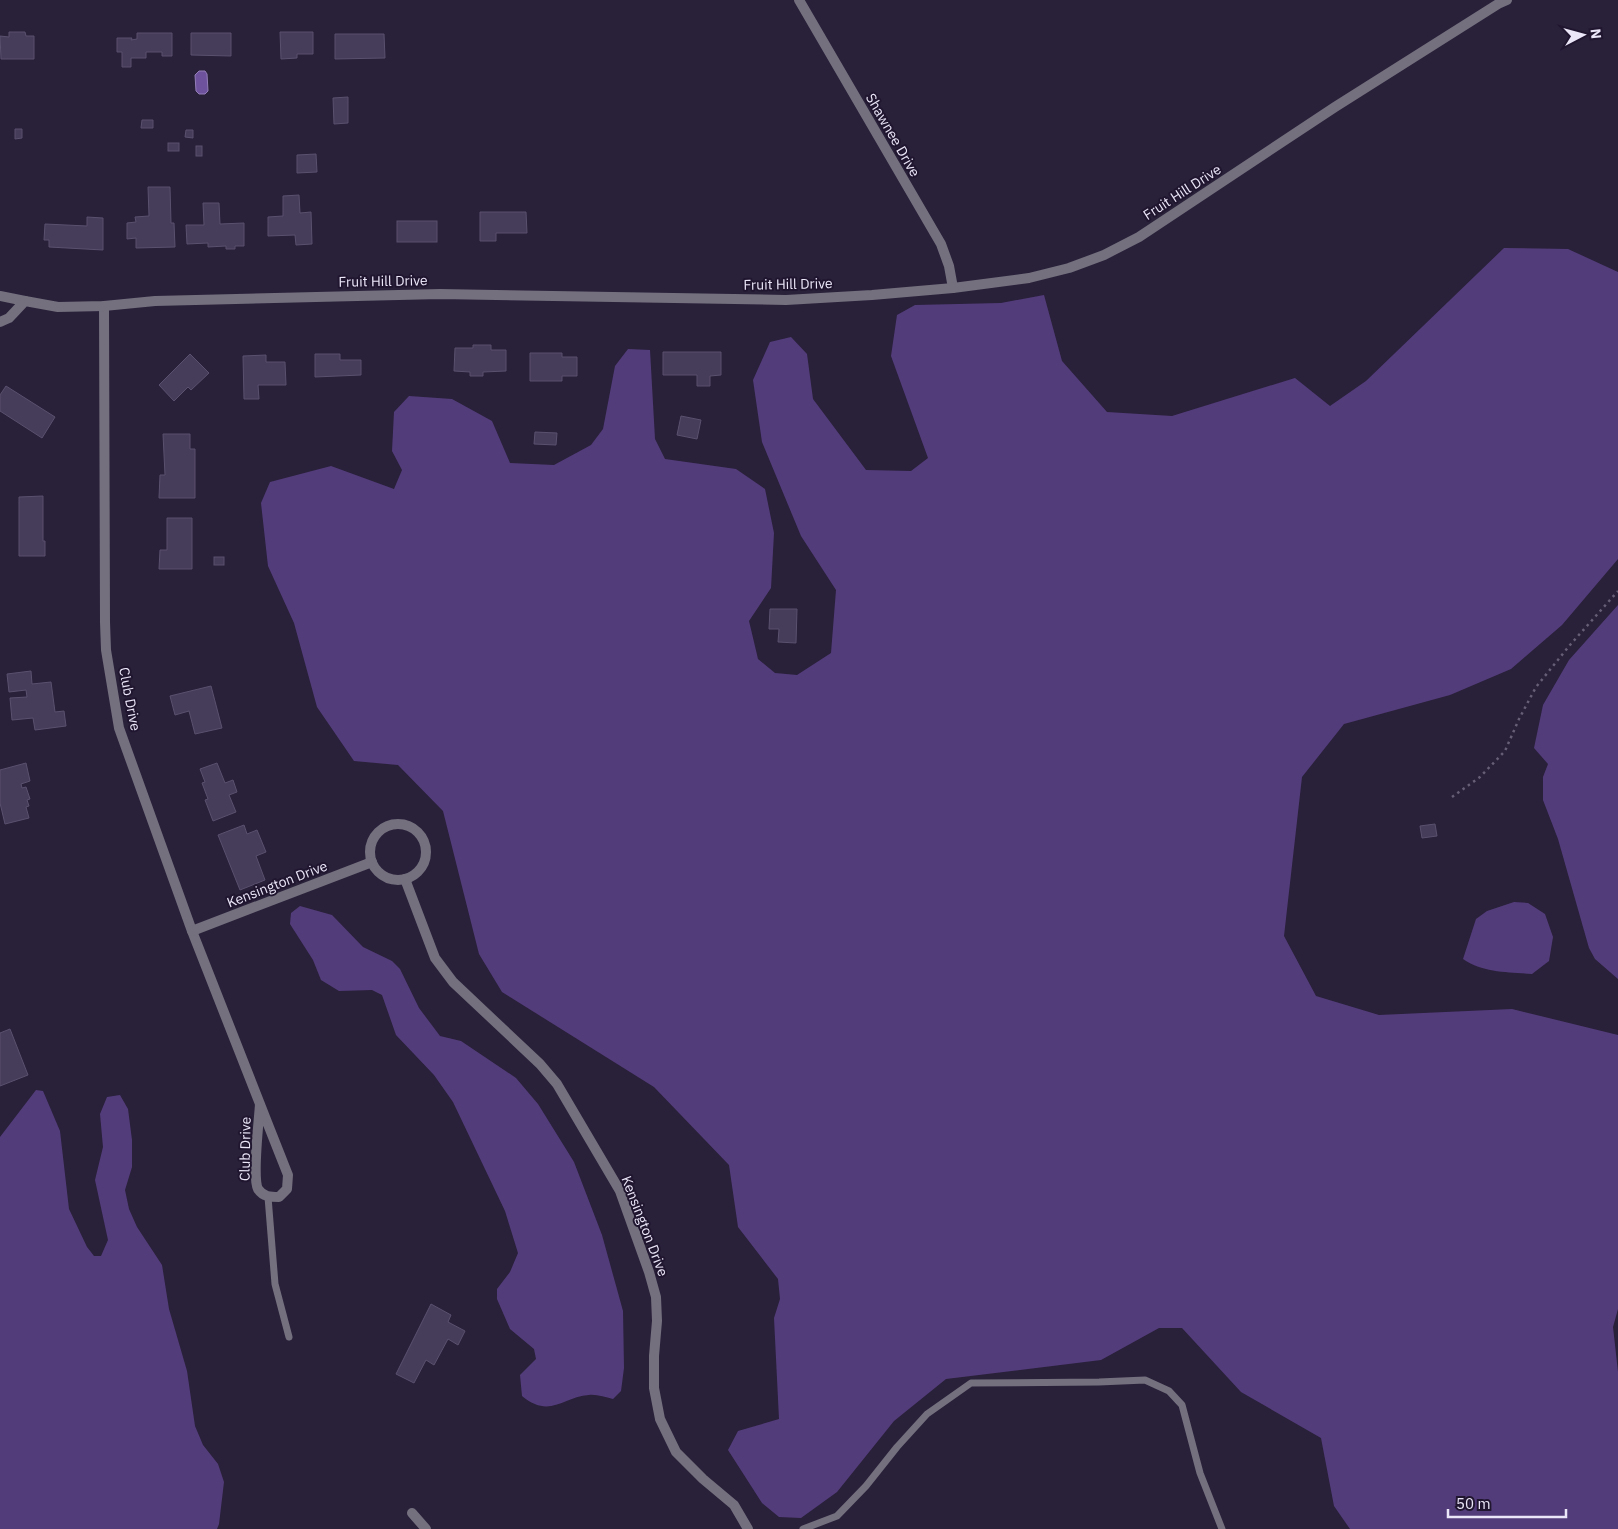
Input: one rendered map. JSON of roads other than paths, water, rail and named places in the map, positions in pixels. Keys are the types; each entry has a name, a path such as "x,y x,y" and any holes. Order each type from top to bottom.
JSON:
{"street":[{"name":"Shawnee Drive","path":"799,0 940,244 949,266 953,288"},
{"name":"Fruit Hill Drive","path":"25,301 58,307 104,306 165,301 440,294 786,300 953,288 1029,278 1069,268 1104,255 1138,237 1335,107 1507,0"},
{"path":"0,296 25,301"},
{"path":"0,322 9,318 25,301"},
{"name":"Club Drive","path":"104,306 105,622 106,650 119,728 192,931 288,1175 287,1189 279,1197 268,1197 259,1191 255,1179 260,1104"},
{"path":"394,824 404,824 413,828 424,840 425,860 421,868 414,875 405,879 396,880 386,877 378,871 372,862 370,852 372,843 377,834 385,827 394,824"},
{"name":"Kensington Drive","path":"192,931 372,862"},
{"name":"Kensington Drive","path":"405,879 435,958 453,982 540,1064 558,1084 620,1191 650,1272 656,1298 657,1321 654,1388 660,1419 676,1452 703,1479 734,1505 748,1529"},
{"path":"412,1513 426,1529"}],"lane":[{"path":"268,1197 275,1284 289,1338"},
{"path":"803,1529 837,1516 866,1486 897,1447 927,1414 971,1383 1145,1380 1169,1391 1182,1405 1200,1473 1222,1529"}]}
